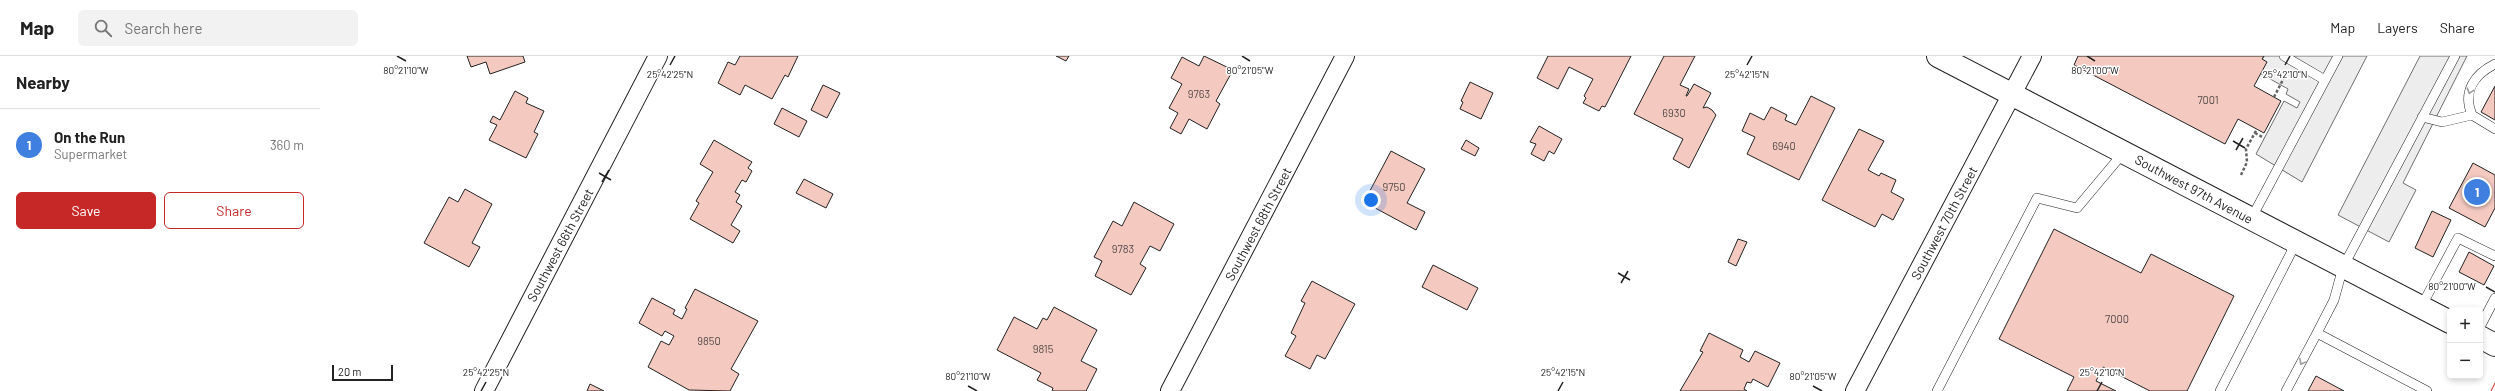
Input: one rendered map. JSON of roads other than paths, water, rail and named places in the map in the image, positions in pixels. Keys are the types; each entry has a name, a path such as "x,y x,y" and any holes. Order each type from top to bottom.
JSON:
{"street":[{"name":"Southwest 66th Street","path":"484,391 658,56"},
{"name":"Southwest 68th Street","path":"1170,391 1345,56"},
{"name":"Southwest 97th Avenue","path":"1938,56 2447,320"},
{"name":"Southwest 70th Street","path":"1855,391 2032,56"},
{"path":"2483,339 2495,345"}],"lane":[{"path":"2284,56 2325,80"},
{"path":"2251,219 2338,56"},
{"path":"2286,391 2334,300 2343,267 2454,56"},
{"path":"2472,115 2468,99 2470,90 2477,76 2495,64"},
{"path":"2422,117 2442,122 2472,115 2495,129"},
{"path":"1937,391 2037,198 2077,208 2124,152"},
{"path":"2421,307 2458,238 2495,256"},
{"path":"2220,391 2296,243"},
{"path":"2483,322 2495,298"},
{"path":"2317,333 2427,391"}],"place":[{"name":"On the Run","path":"2477,192"}]}
